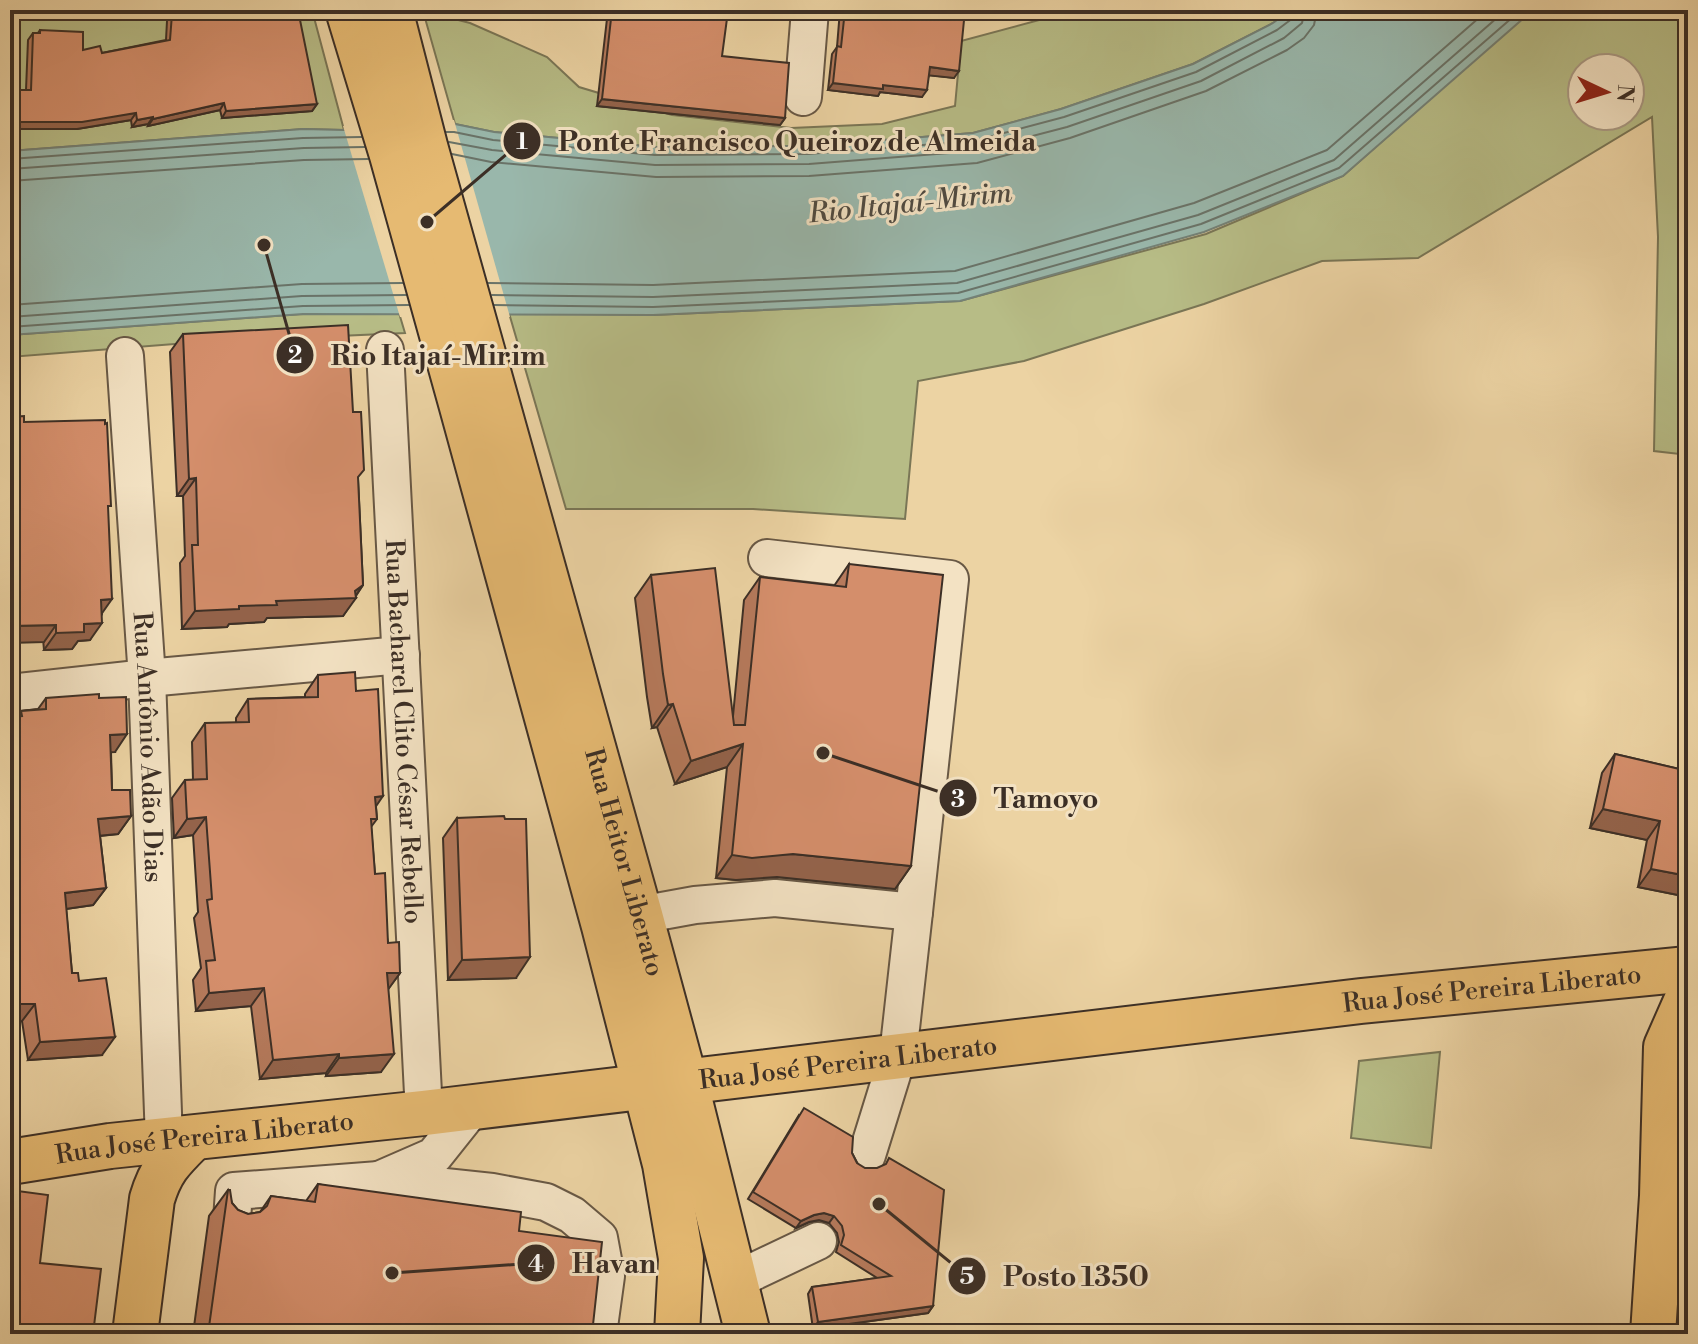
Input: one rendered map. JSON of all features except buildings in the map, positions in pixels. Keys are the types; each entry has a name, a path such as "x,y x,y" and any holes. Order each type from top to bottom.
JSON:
{"main road":[{"path":"371,18 425,146 478,398"},
{"name":"Rua Heitor Liberato","path":"478,398 640,915 665,1083"},
{"name":"Rua Heitor Liberato","path":"478,398 604,926 665,1083 734,1281 748,1334"},
{"name":"Rua José Pereira Liberato","path":"10,1162 110,1146 424,1113 1361,1001 1688,969"},
{"path":"1613,977 1644,997 1666,1047"},
{"path":"1653,1334 1662,1196 1666,1047 1688,997"},
{"path":"665,1083 665,1164 681,1258 677,1334"},
{"path":"135,1334 152,1199 179,1139"},
{"path":"110,1146 144,1181 152,1199"}],"street":[{"path":"803,97 810,10"},
{"name":"Rua Bacharel Clito César Rebello","path":"385,350 424,1113"},
{"name":"Rua Antônio Adão Dias","path":"125,356 179,1139"},
{"path":"767,558 950,579 898,1055 867,1155"},
{"path":"10,693 401,655"},
{"path":"640,915 695,905 775,898 914,912"},
{"path":"379,1180 434,1156 473,1107"},
{"path":"232,1220 234,1191 379,1180 546,1202 572,1215 599,1238 606,1276 598,1334"},
{"path":"734,1281 818,1241"}],"green space":[{"path":"10,10 312,10 344,130 303,129 10,151"},
{"path":"1097,10 1291,10 1273,23 1193,64 1061,109 973,133 808,146 655,147 494,132 455,124 423,11 470,23 547,57 579,87 672,115 791,128 882,124 955,106 961,41 1054,16"},
{"path":"1530,10 1688,10 1688,455 1654,451 1658,237 1652,117 1646,121 1646,52 1566,52 1566,132 1627,132 1418,258 1322,261 1204,304 1024,361 918,381 905,519 753,509 566,509 509,313 653,315 960,301 1206,234 1343,176"},
{"path":"399,313 405,333 200,342 10,357 10,335 303,314"},
{"path":"1440,1052 1431,1148 1351,1138 1359,1061"}],"water":[{"path":"1291,10 1533,10 1343,176 1204,232 960,301 653,315 303,314 10,335 10,151 303,129 455,124 494,132 655,147 808,146 973,133 1061,109 1193,64 1273,23"}],"pier":[{"path":"454,120 510,317 400,317 343,126"}],"place":[{"name":"Ponte Francisco Queiroz de Almeida","path":"427,222"},
{"name":"Rio Itajaí-Mirim","path":"264,245"},
{"name":"Tamoyo","path":"823,753"},
{"name":"Posto 1350","path":"879,1204"},
{"name":"Havan","path":"392,1273"}]}
